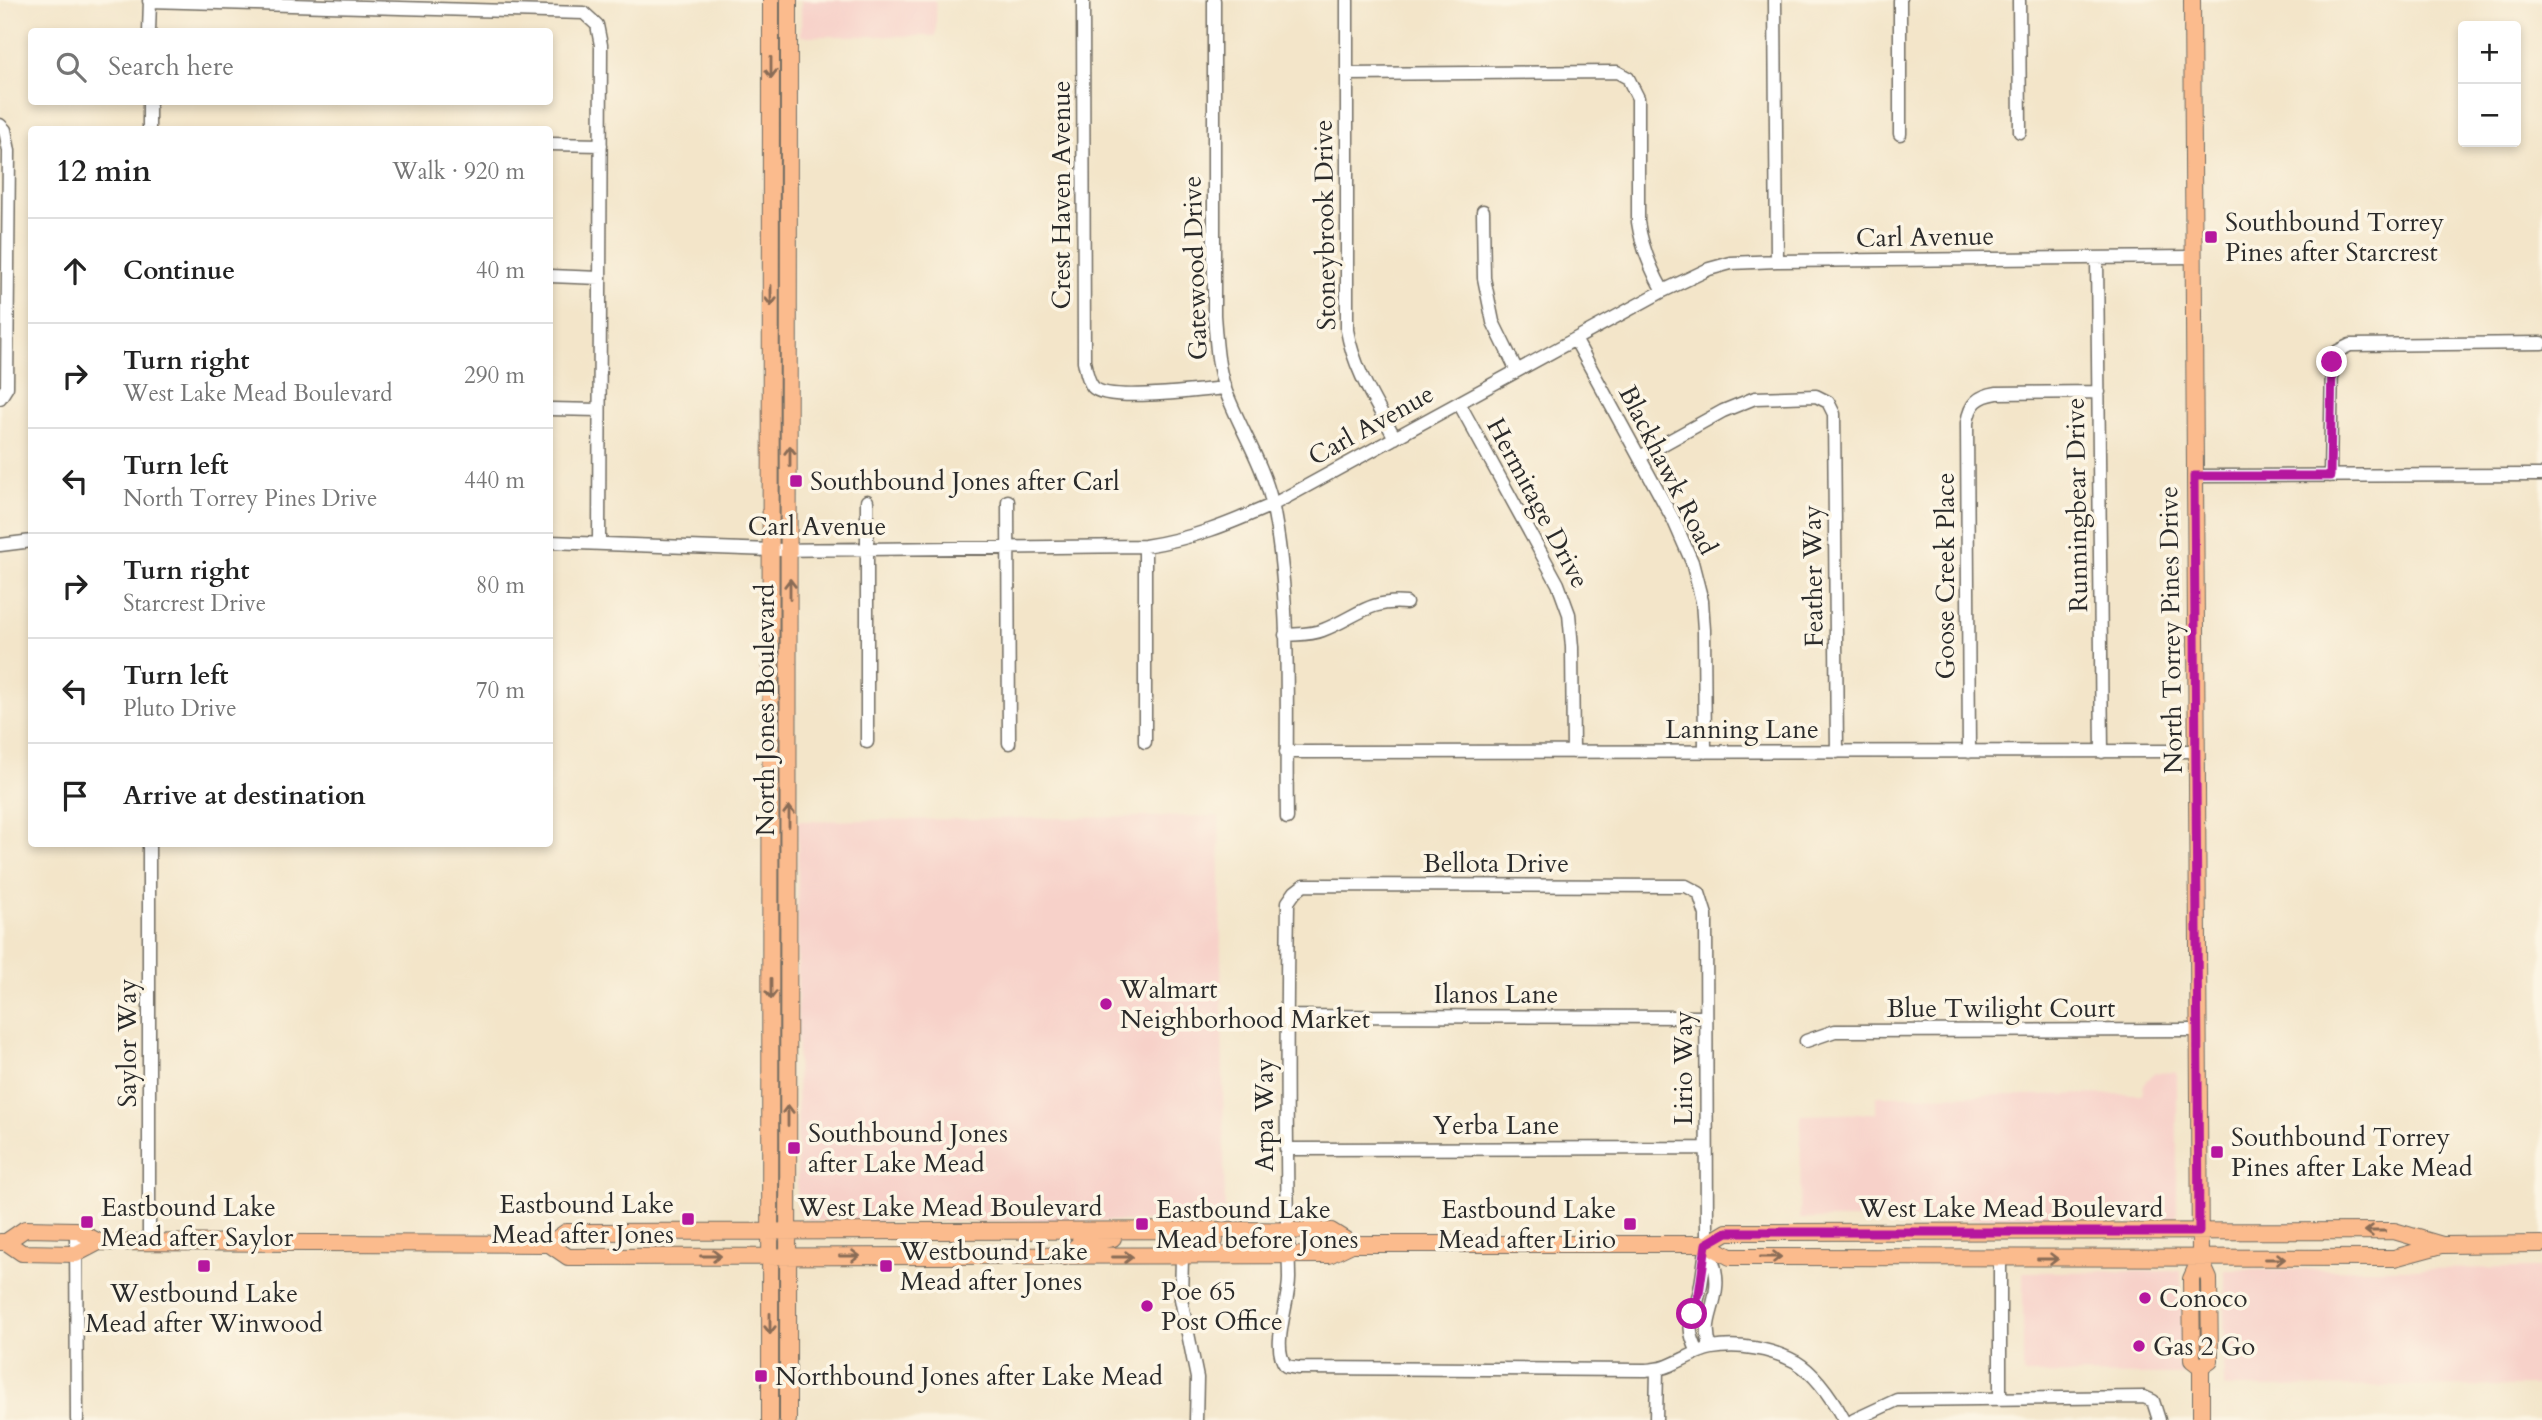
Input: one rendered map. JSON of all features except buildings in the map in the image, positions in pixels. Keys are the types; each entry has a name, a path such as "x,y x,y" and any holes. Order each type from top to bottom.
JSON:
{"main road":[{"name":"North Jones Boulevard","path":"770,1420 771,0"},
{"name":"North Jones Boulevard","path":"788,1420 789,0"},
{"name":"North Torrey Pines Drive","path":"2192,0 2200,1259 2191,1279 2192,1360 2200,1367 2201,1420"},
{"path":"771,209 790,209"},
{"path":"771,824 779,841 779,884 789,909"},
{"path":"771,893 780,905 782,957 789,971"},
{"name":"West Lake Mead Boulevard","path":"99,1242 76,1254 22,1253 3,1242 25,1229 76,1230 99,1242 549,1244 566,1233 1243,1230 1331,1231 1352,1244"},
{"path":"1182,1257 1186,1245 1194,1241 1225,1241 1243,1230"},
{"name":"West Lake Mead Boulevard","path":"1706,1244 1727,1232 2395,1231 2442,1245"},
{"path":"974,1256 995,1248 1048,1245 1065,1232"},
{"path":"1065,1257 1079,1244 1101,1242 1133,1232"},
{"path":"1885,1233 1885,1258"},
{"name":"West Lake Mead Boulevard","path":"549,1244 568,1257 1182,1257 1329,1255 1352,1244 1706,1244 1730,1257 2000,1259 2393,1258 2442,1245 2542,1244"}],"street":[{"name":"Crest Haven Avenue","path":"1083,0 1084,361 1088,378 1093,387 1101,393 1121,396 1225,388"},
{"name":"Gatewood Drive","path":"1214,0 1214,315 1217,359 1225,388 1269,490 1281,551 1285,635 1287,818"},
{"name":"Stoneybrook Drive","path":"1347,0 1347,330 1351,351 1360,374 1395,438"},
{"path":"1775,0 1777,261"},
{"path":"1899,0 1900,134"},
{"path":"2019,0 2020,132"},
{"path":"149,28 149,1 583,13 597,25 601,45 599,543"},
{"path":"1347,74 1617,72 1628,78 1638,98 1638,222 1641,242 1663,291"},
{"path":"149,105 149,126"},
{"path":"0,125 5,130 9,151 7,387 1,396"},
{"path":"553,144 601,145"},
{"path":"1483,211 1484,278 1493,322 1517,371"},
{"name":"Carl Avenue","path":"553,542 771,550 1145,546 1183,540 1272,505 1663,291 1709,269 1731,263 1777,261 2193,257"},
{"name":"Runningbear Drive","path":"2097,258 2102,752"},
{"path":"553,276 600,278"},
{"name":"Blackhawk Road","path":"1575,339 1674,521 1692,562 1702,601 1705,752"},
{"path":"2330,476 2332,362 2337,351 2350,345 2542,343"},
{"name":"Goose Creek Place","path":"1969,752 1969,410 1983,395 1997,393 2099,392"},
{"name":"Feather Way","path":"1640,457 1723,411 1755,398 1816,396 1828,402 1834,414 1837,752"},
{"name":"Hermitage Drive","path":"1459,403 1558,584 1569,614 1573,752"},
{"path":"553,409 599,410"},
{"path":"2194,476 2542,475"},
{"path":"867,501 867,742"},
{"path":"1008,501 1009,743"},
{"path":"0,545 28,542"},
{"path":"1145,546 1145,743"},
{"path":"1285,635 1323,630 1360,611 1388,601 1406,603"},
{"name":"Lanning Lane","path":"1286,752 2197,751"},
{"name":"Saylor Way","path":"149,847 149,1242"},
{"name":"Bellota Drive","path":"1295,892 1304,885 1345,885 1686,886 1699,893"},
{"name":"Arpa Way","path":"1295,892 1288,902 1286,1149 1290,1282 1280,1337 1281,1360 1286,1366 1297,1368 1657,1369"},
{"name":"Lirio Way","path":"1699,893 1706,915 1706,1244 1699,1294 1689,1324 1689,1334 1704,1350"},
{"name":"Ilanos Lane","path":"1286,1016 1706,1017"},
{"name":"Blue Twilight Court","path":"1806,1041 1835,1031 2199,1030"},
{"name":"Yerba Lane","path":"1286,1149 1706,1148"},
{"path":"76,1230 77,1420"},
{"path":"1182,1257 1181,1299 1197,1378 1196,1420"},
{"path":"2000,1259 2000,1398"},
{"path":"1656,1420 1657,1369 1704,1350 1732,1345 1749,1347 1797,1363 1818,1383 1844,1420"},
{"path":"1854,1420 1897,1400 2144,1397 2153,1401 2159,1420"}],"shaded area":[{"path":"801,0 936,0 936,36 801,36"},
{"path":"1219,816 1225,1218 1143,1221 812,1221 800,1216 797,1212 798,821"},
{"path":"2177,1072 2177,1219 1800,1219 1801,1115 1876,1113 1876,1096 2142,1094 2144,1084 2154,1073"},
{"path":"2542,1268 2542,1386 2224,1387 2225,1270"},
{"path":"2181,1271 2184,1375 2023,1374 2023,1272"}],"place":[{"name":"Southbound Torrey Pines after Starcrest","path":"2211,237"},
{"name":"Southbound Jones after Carl","path":"796,481"},
{"name":"Walmart Neighborhood Market","path":"1106,1004"},
{"name":"Southbound Jones after Lake Mead","path":"794,1148"},
{"name":"Southbound Torrey Pines after Lake Mead","path":"2217,1152"},
{"name":"Eastbound Lake Mead after Jones","path":"688,1219"},
{"name":"Eastbound Lake Mead after Saylor","path":"87,1222"},
{"name":"Eastbound Lake Mead before Jones","path":"1142,1224"},
{"name":"Eastbound Lake Mead after Lirio","path":"1630,1224"},
{"name":"Westbound Lake Mead after Winwood","path":"204,1266"},
{"name":"Westbound Lake Mead after Jones","path":"886,1266"},
{"name":"Conoco","path":"2145,1298"},
{"name":"Poe 65 Post Office","path":"1147,1306"},
{"name":"Gas 2 Go","path":"2139,1346"},
{"name":"Northbound Jones after Lake Mead","path":"761,1376"}],"route":[{"path":"1692,1314 1699,1294 1706,1244 1727,1232 2199,1232 2194,476 2330,476 2332,362"}]}
